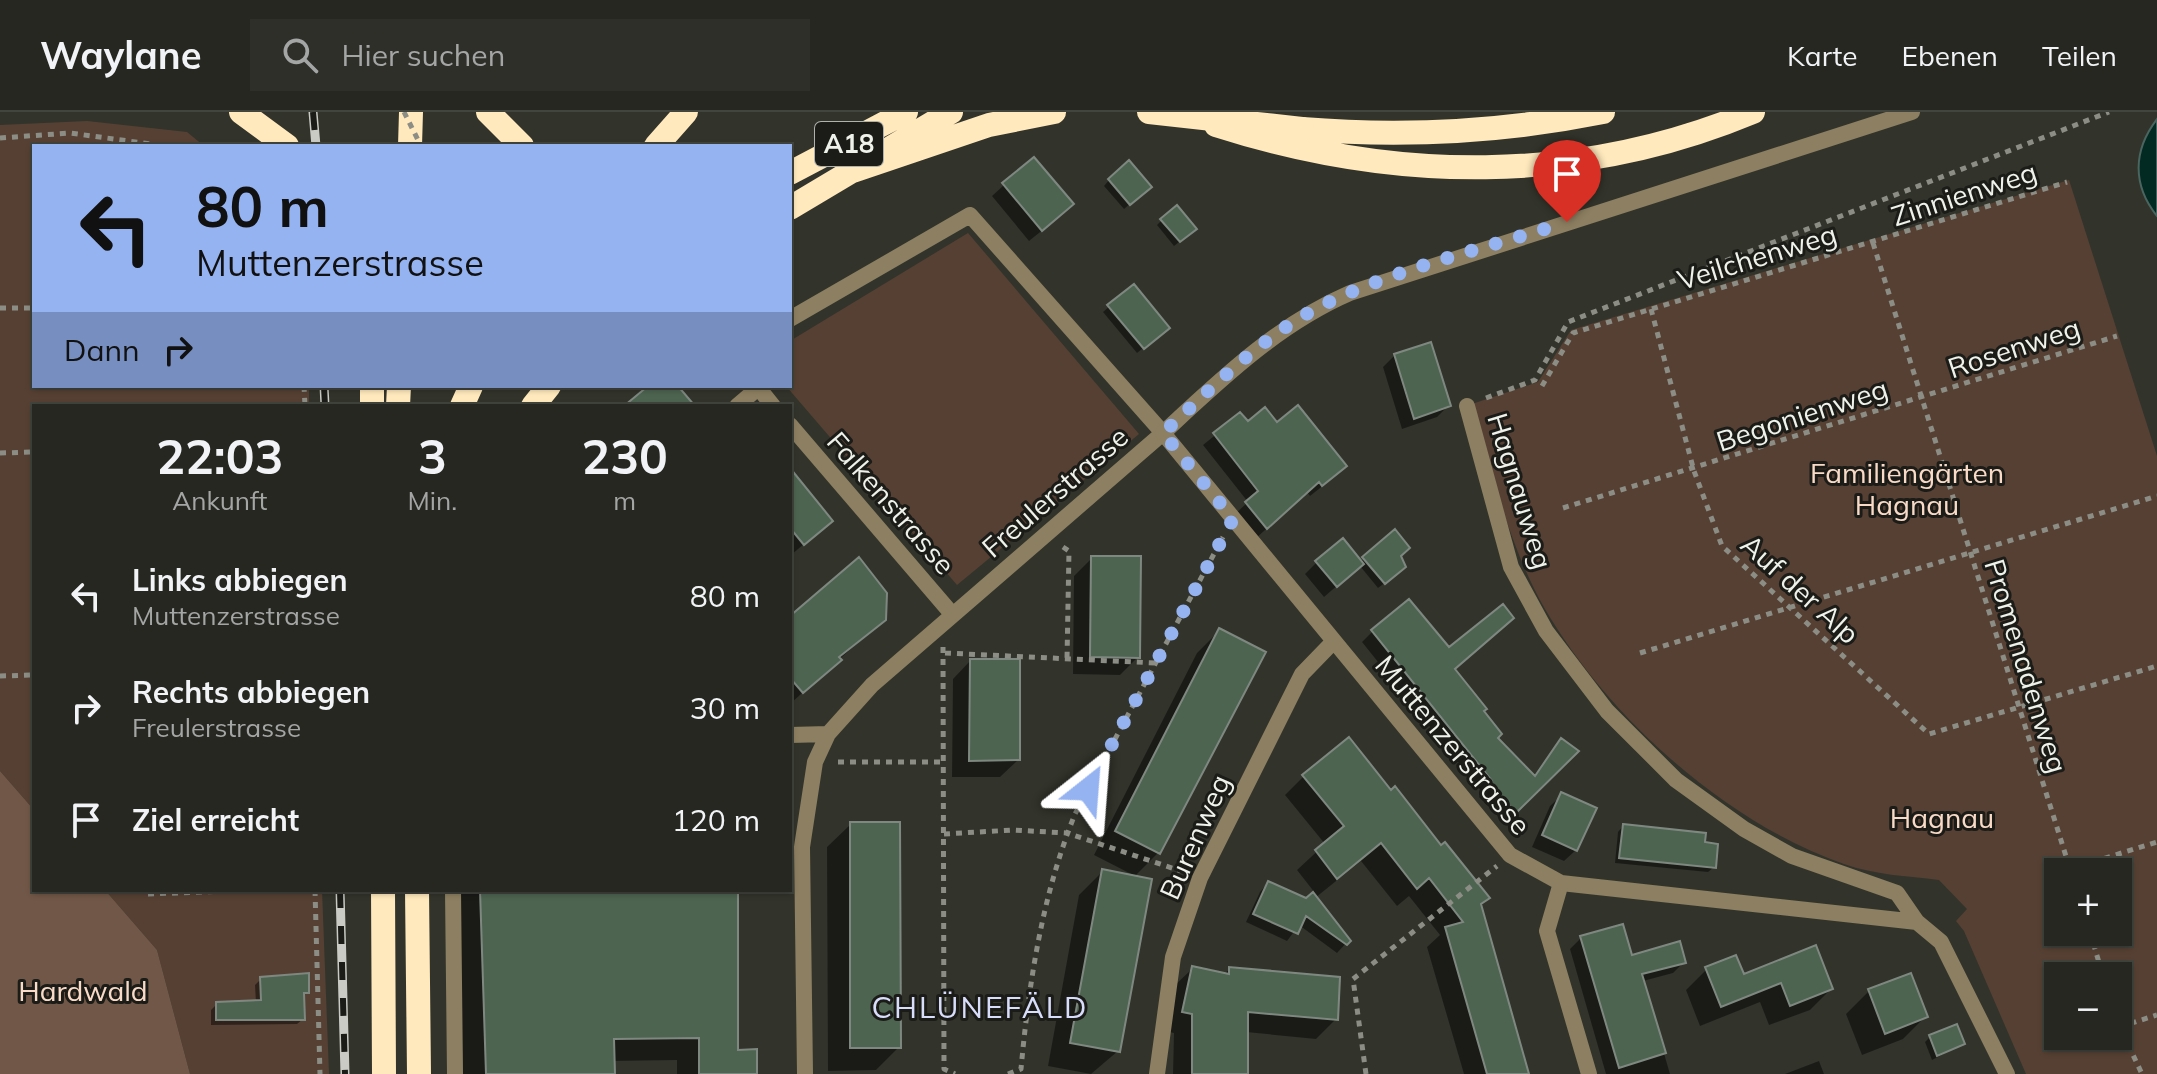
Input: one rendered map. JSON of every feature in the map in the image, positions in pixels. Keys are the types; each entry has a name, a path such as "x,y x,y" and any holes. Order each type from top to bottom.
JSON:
{"highway":[{"path":"241,112 284,144"},
{"path":"410,144 411,112"},
{"path":"488,112 520,144"},
{"name":"A18","path":"792,172 906,112"},
{"path":"792,207 951,112"},
{"path":"853,171 989,125 1054,112"},
{"path":"1149,112 1363,133 1466,130 1534,124 1603,112"},
{"path":"1184,112 1293,149 1357,161 1434,168 1520,165 1609,153 1691,135 1753,112"},
{"path":"658,144 682,117"},
{"path":"535,404 547,388"},
{"path":"383,892 384,1074"},
{"path":"417,892 419,1074"}],"street":[{"name":"Freulerstrasse","path":"805,1074 802,847 815,762 828,734 872,685 952,614 1275,335 1336,299 1380,281 1912,112"},
{"name":"Muttenzerstrasse","path":"792,318 970,215 1163,433 1510,855 1561,883 1917,922"},
{"path":"739,404 756,388"},
{"path":"758,388 771,404"},
{"name":"Hagnauweg","path":"1467,406 1511,567 1546,631 1607,711 1676,780 1744,829 1792,856 1897,893 1917,922"},
{"name":"Falkenstrasse","path":"792,427 952,614"},
{"name":"Burenweg","path":"1157,1074 1173,957 1200,878 1302,674 1333,642"},
{"path":"792,735 828,734"},
{"path":"1561,883 1547,931 1589,1074"},
{"path":"453,892 455,1074"},
{"path":"1917,922 1941,942 2007,1074"}],"path":[{"path":"404,112 420,144"},
{"path":"1486,397 1535,380 1568,322 2109,112"},
{"path":"0,138 70,133 150,144"},
{"name":"Zinnienweg","path":"1873,243 2067,182"},
{"name":"Veilchenweg","path":"1542,386 1573,333 1873,243"},
{"name":"Promenadenweg","path":"1873,243 2066,858"},
{"path":"0,308 32,308"},
{"name":"Auf der Alp","path":"1651,309 1694,471 1722,546 1929,734 2018,708"},
{"name":"Rosenweg","path":"1923,398 2117,336"},
{"name":"Begonienweg","path":"1563,508 1694,471 1923,398"},
{"path":"0,453 32,452"},
{"path":"1640,653 2157,496"},
{"path":"1008,1074 1021,1069 1037,941 1067,833 1233,519"},
{"path":"1046,534 1069,551 1067,659"},
{"path":"938,627 945,653 944,1069 955,1074"},
{"path":"945,653 1156,663"},
{"path":"2018,708 2157,666"},
{"path":"0,676 32,675"},
{"path":"815,762 945,762"},
{"path":"944,834 1013,830 1067,833 1200,878"},
{"path":"2107,858 2157,842"},
{"path":"1366,1074 1353,979 1510,855"},
{"path":"148,894 204,892"},
{"path":"315,892 320,1074"},
{"path":"2132,1022 2157,1015"},
{"path":"2131,1050 2142,1074"}],"green space":[{"path":"87,121 187,132 202,144 32,144 32,388 309,388 309,404 32,404 32,808 0,771 0,125"},
{"name":"Familiengärten Hagnau","path":"2069,180 2157,456 2157,1074 2026,1074 1964,931 1956,921 1967,909 1939,880 1856,868 1800,846 1756,822 1674,762 1602,689 1571,649 1532,585 1502,509 1472,404 1538,382 1571,330"},
{"path":"968,233 1139,434 957,585 788,388 792,388 792,340"},
{"name":"Hardwald","path":"0,771 32,808 32,892 107,892 157,950 190,1074 0,1074"},
{"path":"107,892 322,892 329,1074 190,1074 157,950"}],"water":[{"path":"2157,119 2157,216 2143,192 2139,168 2143,143"}],"building":[{"path":"1034,157 1074,204 1042,231 1002,183"},
{"path":"1129,160 1152,187 1130,205 1108,179"},
{"path":"1177,205 1197,229 1180,242 1160,219"},
{"path":"1134,284 1170,328 1144,349 1107,305"},
{"path":"1431,342 1451,406 1414,419 1394,354"},
{"path":"646,388 680,388 693,404 626,404"},
{"path":"1298,405 1347,466 1322,486 1319,482 1267,529 1245,502 1258,491 1213,433 1240,412 1248,421 1265,407 1277,422"},
{"path":"792,470 833,521 804,545 792,530"},
{"path":"1395,529 1410,548 1401,556 1406,567 1385,584 1362,557"},
{"path":"1343,538 1364,564 1337,587 1315,561"},
{"path":"1091,556 1141,556 1140,658 1090,657"},
{"path":"859,557 887,593 886,620 839,657 842,660 803,693 792,680 792,614"},
{"path":"1409,599 1449,647 1503,604 1514,618 1455,669 1487,709 1484,711 1502,734 1498,738 1535,776 1561,738 1579,751 1516,813 1489,784 1492,781 1371,630"},
{"path":"1219,628 1266,652 1160,854 1115,831"},
{"path":"970,659 1020,659 1020,760 969,761"},
{"path":"1349,737 1391,790 1395,786 1441,845 1445,842 1490,898 1481,904 1529,1074 1487,1074 1445,927 1463,922 1429,878 1417,889 1381,843 1337,879 1315,850 1344,826 1302,775"},
{"path":"1561,792 1597,808 1577,851 1542,835"},
{"path":"850,822 900,822 901,1048 850,1048"},
{"path":"1623,824 1706,833 1705,842 1718,844 1716,868 1619,858"},
{"path":"1102,869 1152,879 1120,1052 1070,1043"},
{"path":"1268,881 1306,898 1313,892 1351,941 1347,945 1306,916 1298,934 1253,914"},
{"path":"480,892 738,892 738,1050 757,1049 757,1074 699,1074 699,1038 614,1039 615,1074 486,1074"},
{"path":"1623,924 1632,955 1680,941 1686,963 1642,974 1666,1053 1619,1068 1580,936"},
{"path":"1816,945 1833,989 1790,1006 1781,983 1721,1007 1705,967 1736,955 1744,974"},
{"path":"1192,966 1229,974 1229,967 1340,977 1338,1020 1248,1012 1248,1074 1192,1074 1192,1014 1182,1012"},
{"path":"309,973 309,993 304,993 305,1020 216,1020 216,1002 261,1000 260,977"},
{"path":"1911,973 1928,1017 1885,1034 1868,989"},
{"path":"1957,1024 1965,1044 1937,1056 1929,1035"}],"railway":[{"path":"313,112 316,144"},
{"path":"324,388 325,404"},
{"path":"340,892 345,1074"}],"district":[{"name":"CHLÜNEFÄLD","path":"980,1008"}],"route":[{"path":"1088,789 1233,519 1163,433 1275,335 1322,305 1380,281 1567,222"}],"park label":[{"name":"Hagnau","path":"1942,818"}]}
